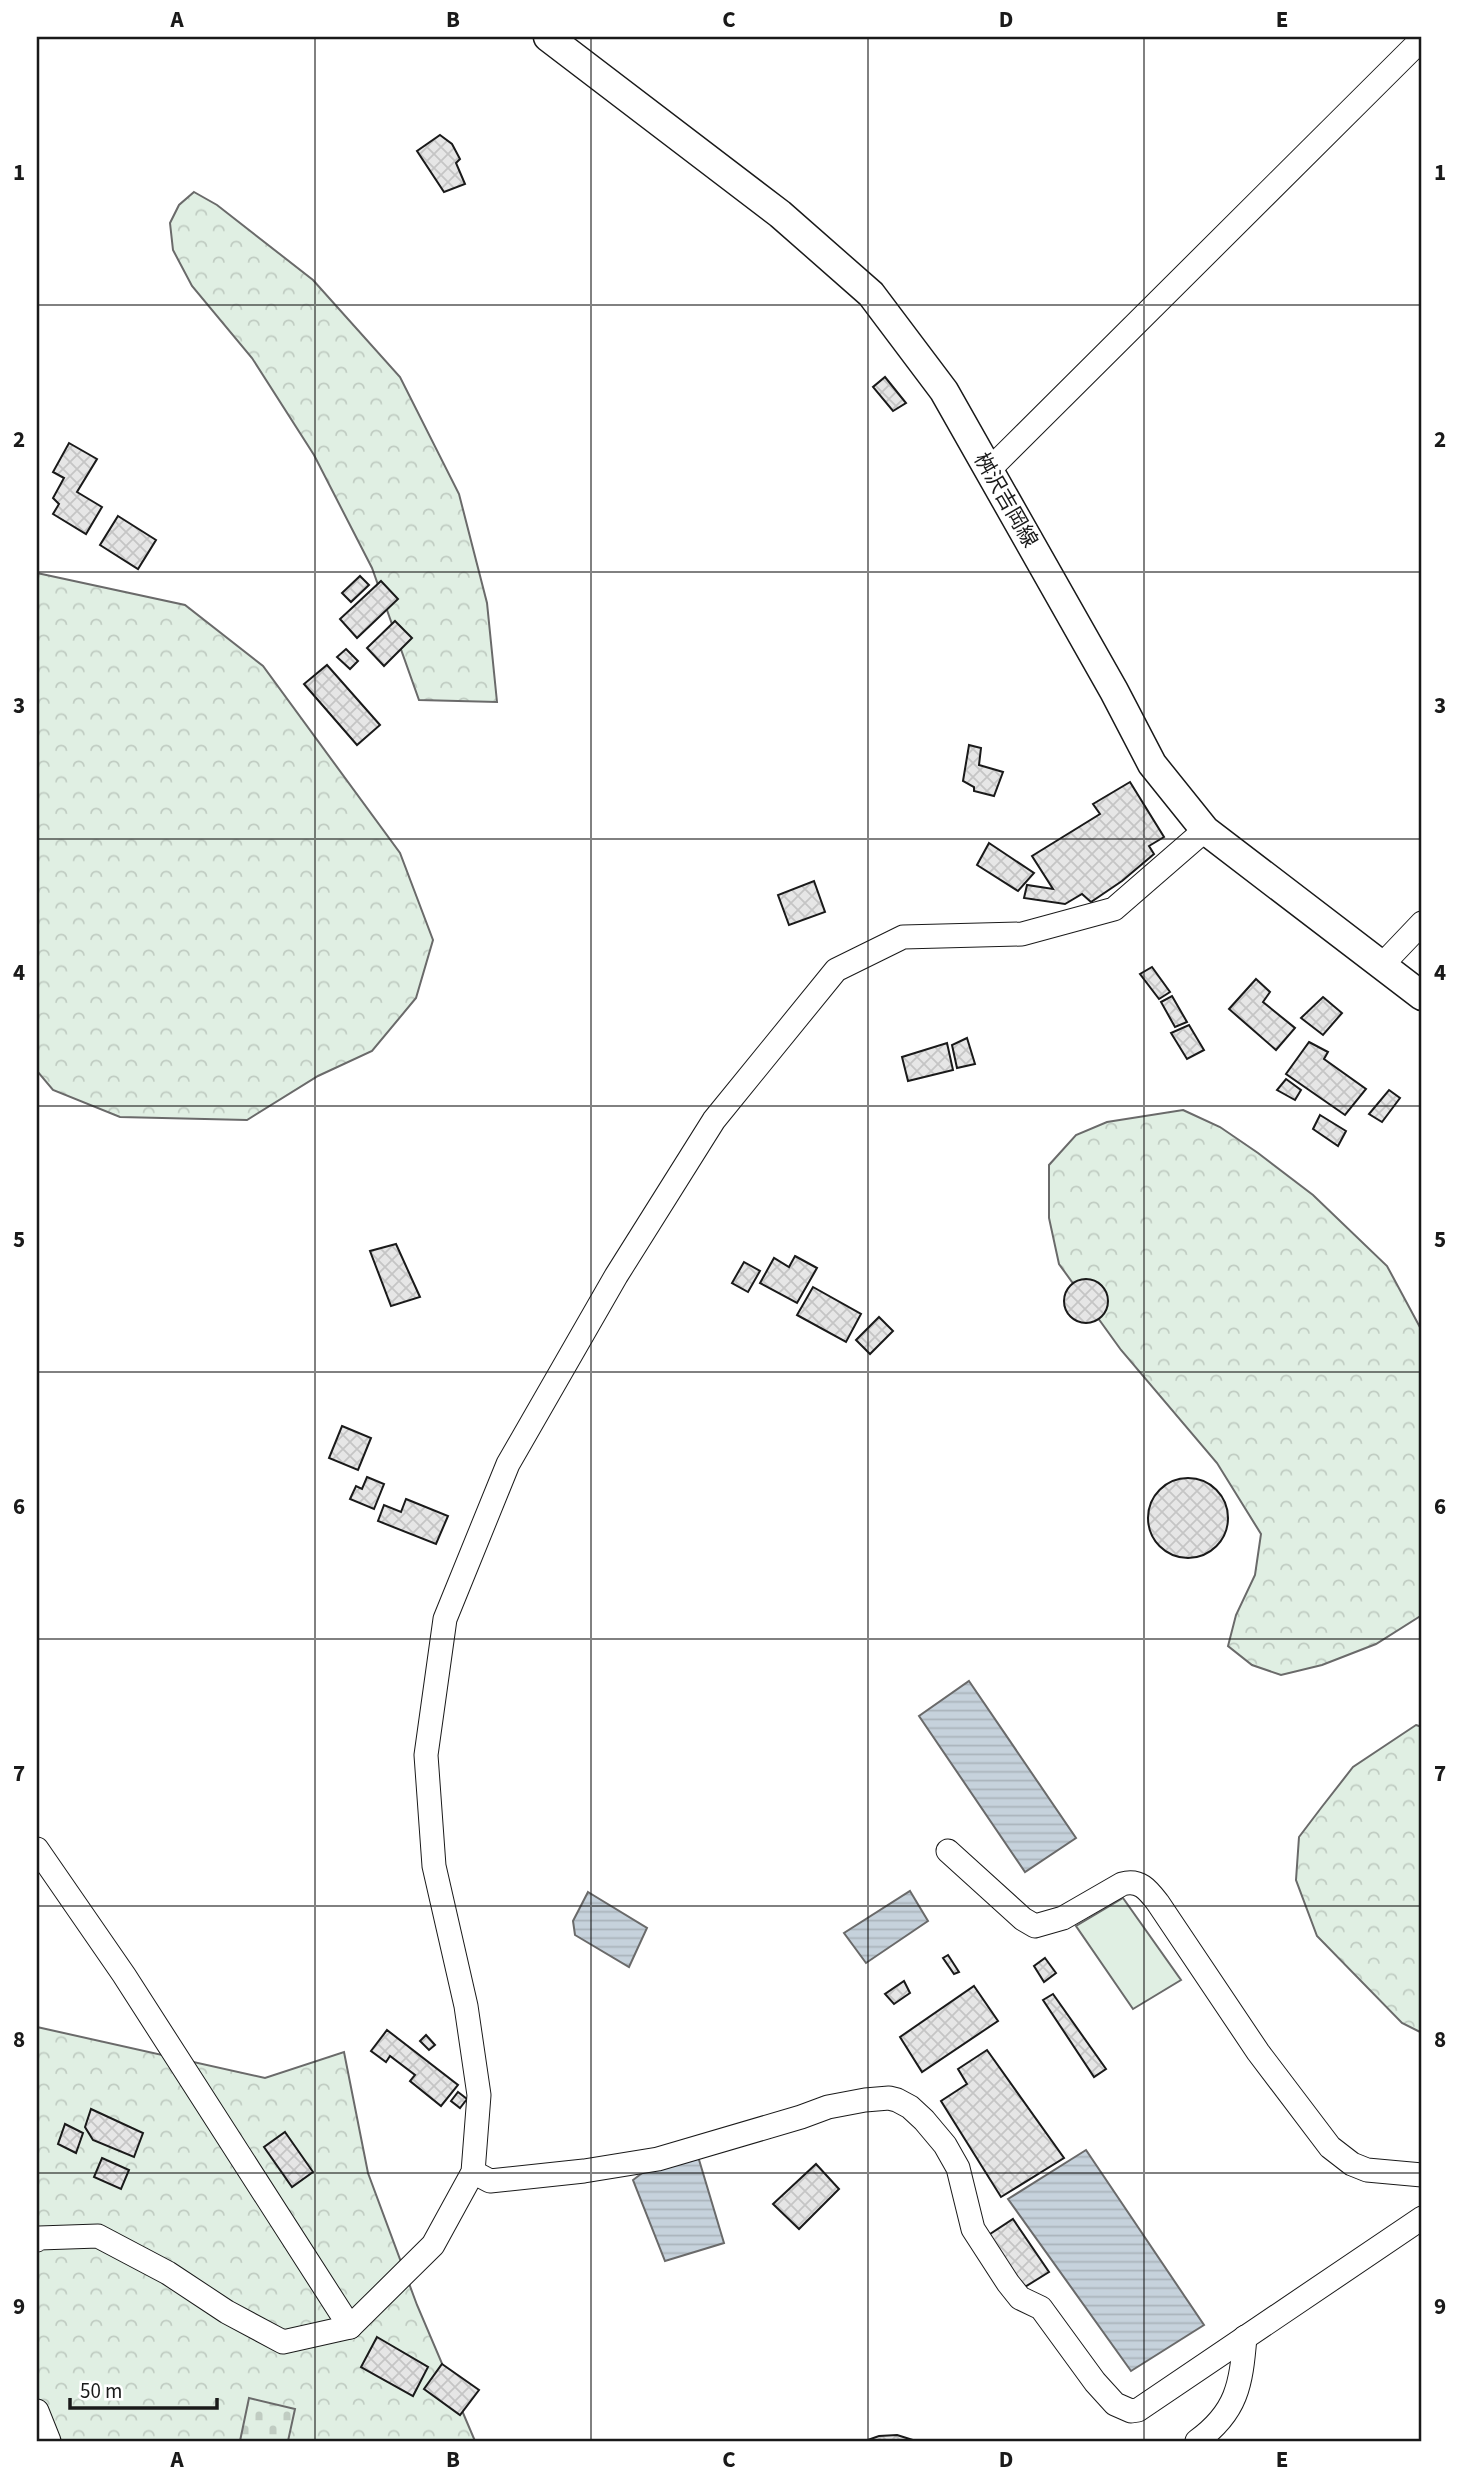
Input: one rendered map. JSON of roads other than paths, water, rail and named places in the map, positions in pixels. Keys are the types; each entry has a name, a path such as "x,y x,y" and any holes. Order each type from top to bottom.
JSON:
{"main road":[{"name":"桝沢吉岡線","path":"548,37 780,214 872,294 944,391 1114,691 1152,764 1205,830 1422,996"}],"street":[{"path":"989,470 1413,46"},
{"path":"37,2240 98,2236 168,2273 227,2312 283,2342 350,2327 433,2245 473,2172 479,2095 466,2006 434,1866 426,1755 445,1619 508,1464 616,1276 714,1121 836,970 903,937 1022,934 1114,909 1205,830"},
{"path":"1382,965 1422,923"},
{"path":"37,1849 131,1986 350,2327"},
{"path":"948,1851 1023,1919 1035,1926 1063,1918 1122,1884 1140,1884 1149,1891 1174,1925 1258,2052 1330,2147 1352,2164 1367,2170 1422,2175"},
{"path":"473,2172 490,2181 584,2172 658,2159 801,2118 828,2107 889,2098 910,2107 934,2129 958,2168 973,2229 1020,2298 1041,2308 1095,2382 1115,2404 1131,2411 1138,2410 1422,2218"},
{"path":"1197,2441 1230,2409 1241,2372 1245,2337"},
{"path":"37,2411 49,2441"}]}
